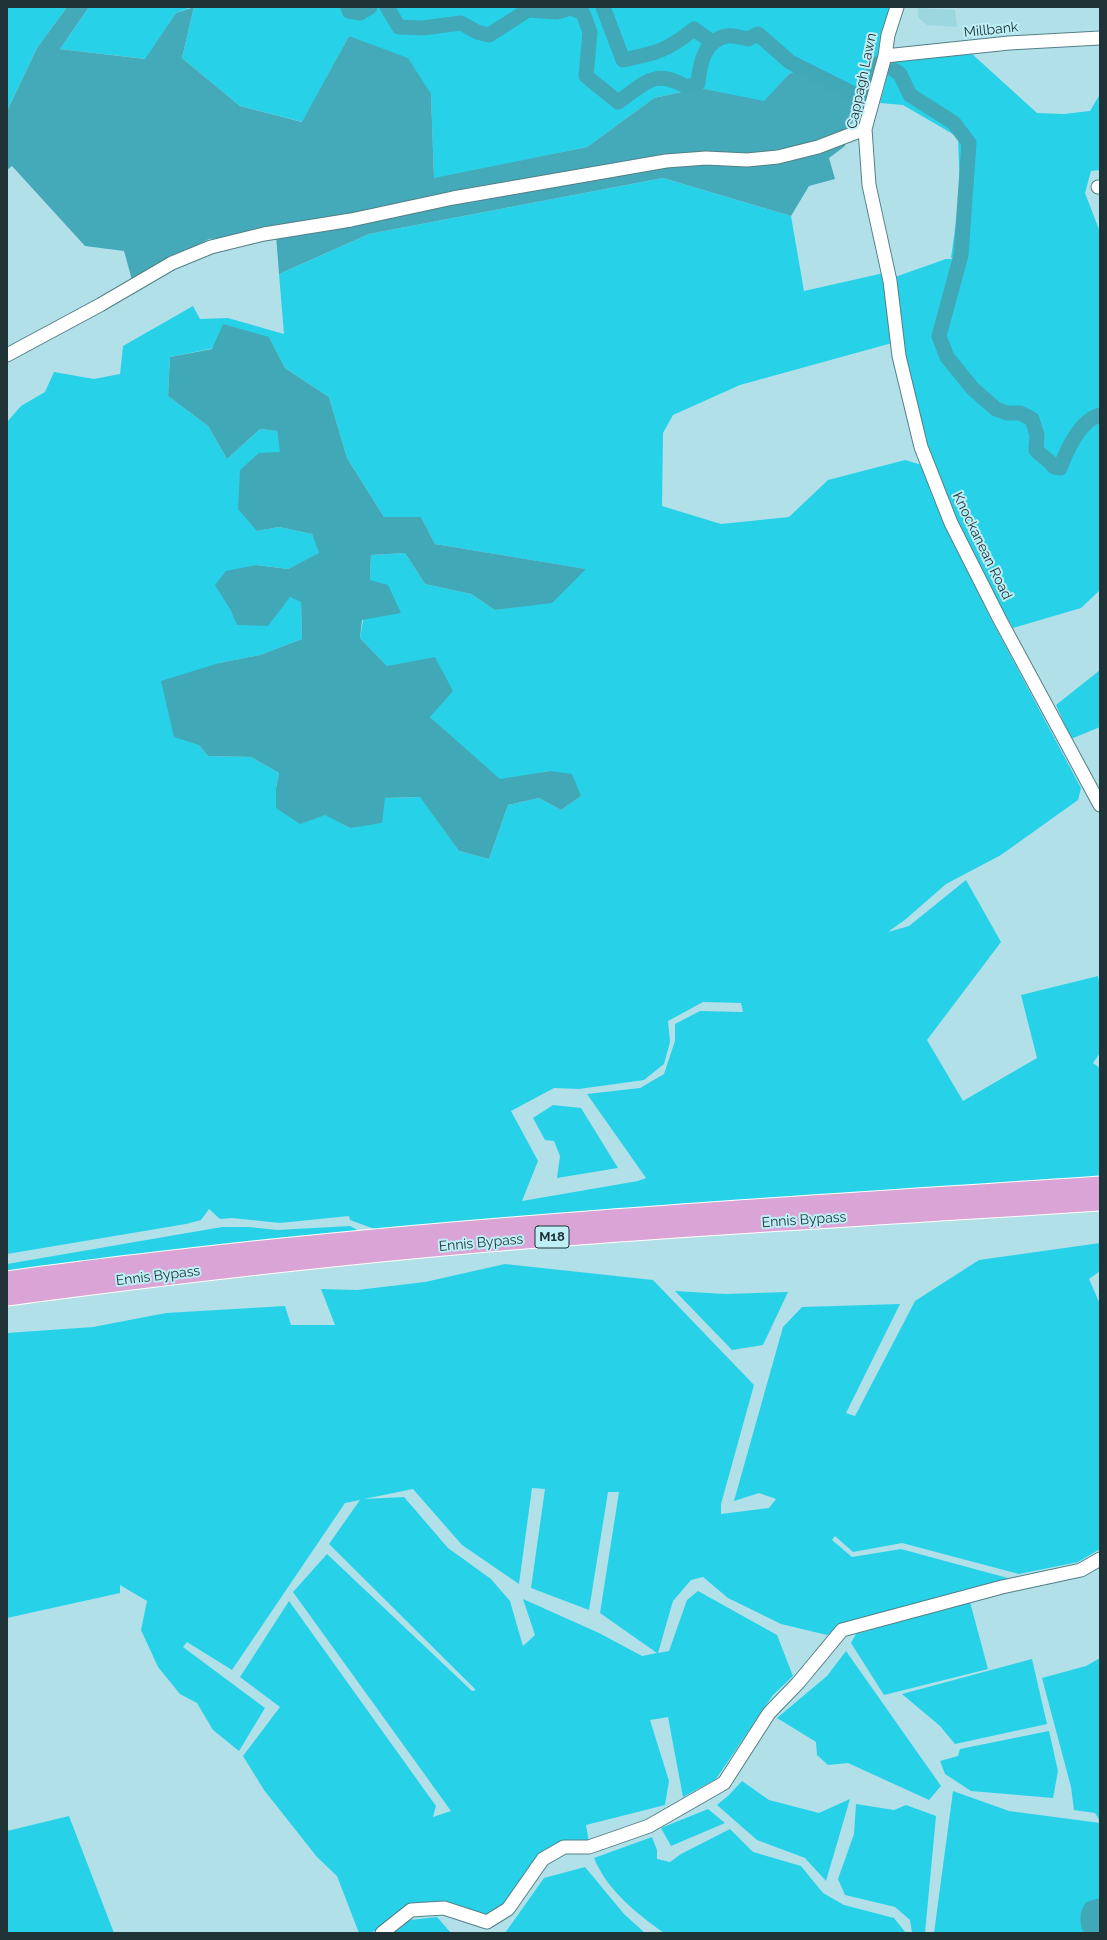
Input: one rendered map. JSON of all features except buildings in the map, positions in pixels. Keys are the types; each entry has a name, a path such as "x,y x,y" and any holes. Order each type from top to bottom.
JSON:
{"highway":[{"name":"Ennis Bypass","path":"7,1281 162,1261 380,1238 651,1216 1100,1186"},
{"name":"Ennis Bypass","path":"7,1296 157,1276 347,1255 526,1239 1100,1201"}],"street":[{"name":"Cappagh Lawn","path":"890,281 869,185 865,129 888,35 897,7"},
{"name":"Millbank","path":"884,56 1009,43 1100,38"},
{"path":"7,355 100,305 172,263 211,247 264,234 351,220 453,198 666,161 706,158 747,160 778,157 818,147 865,129"},
{"name":"Knockanean Road","path":"890,281 899,356 921,446 951,523 999,618 1100,805"},
{"path":"382,1933 411,1910 444,1908 487,1922 508,1909 543,1858 564,1847 589,1847 649,1826 724,1783 769,1713 798,1683 842,1630 1002,1587 1081,1570 1100,1558"}],"shaded area":[{"path":"7,7 67,7 37,48 7,111"},
{"path":"67,7 89,7 60,49 145,59 176,13 194,7 182,58 240,106 302,122 349,36 408,58 431,94 434,178 587,147 654,98 700,88 764,101 789,74 795,71 865,105 847,130 845,146 829,158 835,179 809,186 791,216 663,178 369,234 279,274 276,235 209,239 132,280 124,251 85,246 12,166 7,170 7,111 37,48"},
{"path":"89,7 192,7 176,13 146,59 60,49"},
{"path":"194,7 892,7 879,68 865,105 795,71 789,74 764,102 700,88 654,98 587,147 434,179 431,94 349,36 303,122 240,106 182,58"},
{"path":"918,8 955,10 957,27 927,25 918,17"},
{"path":"971,53 1037,113 1064,114 1090,111 1100,94 1100,170 1091,171 1085,193 1100,232 1100,590 1081,608 1013,628 953,519 926,445 903,344 895,277 946,259 962,259 951,258 960,193 958,137 903,105 880,103 890,65 897,61"},
{"path":"663,178 791,216 804,291 884,273 892,343 740,385 673,415 663,433 662,506 721,524 789,517 828,480 905,460 922,465 932,495 990,617 1081,788 1078,800 1001,855 946,884 906,919 888,932 909,926 966,880 1001,942 927,1040 963,1101 1037,1058 1021,995 1098,976 1100,987 1100,1053 1093,1063 1100,1068 1100,1177 380,1231 350,1220 349,1216 280,1223 232,1218 220,1219 209,1209 201,1220 186,1224 7,1254 7,422 21,406 45,392 54,372 94,379 120,374 123,346 193,306 200,319 228,318 284,334 279,274 369,234","holes":["269,337 285,368 329,397 347,458 384,517 421,517 435,544 585,569 522,606 495,610 471,594 425,584 405,553 371,555 370,580 360,638 387,666 430,717 500,780 550,771 581,796 561,810 539,798 508,805 489,859 459,851 421,797 385,798 350,828 276,788 279,773 251,757 208,756 199,745 219,663 260,655 302,639 301,602 290,596 238,625 230,609 256,565 288,569 320,553 312,534 279,527 257,531 281,452 277,431 260,429 227,459 208,426 168,396 170,357","703,1002 741,1003 743,1012 700,1011 675,1024 675,1041 664,1074 640,1088 587,1094 646,1178 638,1181 522,1201 538,1161 511,1111 554,1088 579,1089 644,1080 664,1064 670,1042 668,1021"]},
{"path":"223,324 269,337 285,368 329,397 347,458 384,517 421,517 435,544 586,569 552,603 495,610 471,594 425,584 405,553 371,555 370,580 388,585 401,613 362,620 360,638 387,666 435,657 453,691 430,717 500,779 550,771 572,774 581,796 561,810 539,798 508,805 489,859 459,851 420,797 385,798 382,823 350,828 325,815 300,824 276,808 276,788 279,773 251,757 208,756 199,745 174,737 161,681 219,663 260,655 302,639 301,602 290,597 268,626 237,625 230,609 215,585 226,571 256,565 288,569 319,553 312,534 279,527 257,531 238,509 240,470 259,453 280,452 277,431 260,429 227,459 208,426 168,396 170,357 212,349"},
{"path":"1100,670 1100,727 1071,739 1056,705"},
{"path":"553,1105 581,1108 618,1168 557,1178 560,1156 554,1141 545,1140 533,1118"},
{"path":"350,1226 363,1233 7,1284 7,1264 222,1227 249,1227 277,1230"},
{"path":"1100,1243 1100,1271 1089,1279 1100,1304 1100,1549 1078,1562 1019,1574 902,1543 853,1552 835,1536 832,1540 852,1557 901,1549 1015,1580 841,1628 827,1635 781,1624 728,1598 703,1577 691,1580 673,1601 658,1653 669,1651 687,1600 698,1591 777,1635 793,1676 773,1695 716,1779 683,1797 668,1717 650,1720 669,1781 665,1805 586,1825 589,1842 559,1847 506,1908 482,1917 442,1905 369,1933 359,1933 337,1876 317,1857 264,1790 243,1756 280,1707 240,1677 289,1601 436,1806 433,1817 451,1811 293,1592 327,1554 472,1691 476,1690 329,1544 360,1500 345,1503 232,1670 187,1642 183,1647 265,1708 239,1751 213,1730 197,1703 180,1694 158,1667 141,1630 147,1601 120,1585 120,1593 7,1618 7,1333 93,1327 166,1313 285,1306 291,1325 335,1325 321,1289 357,1290 425,1282 505,1264 653,1280 754,1385 721,1504 721,1514 769,1508 776,1499 759,1493 734,1501 783,1327 802,1307 900,1304 846,1413 855,1416 915,1301 979,1260","holes":["532,1488 545,1489 531,1588 589,1610 608,1492 619,1492 600,1613 657,1653 642,1656 599,1633 523,1599 535,1635 523,1646 510,1601 491,1579 448,1548 404,1497 364,1499 413,1489 462,1545 519,1584"]},
{"path":"675,1291 726,1294 788,1292 763,1345 732,1350"},
{"path":"970,1602 988,1669 884,1695 851,1643 856,1634"},
{"path":"846,1651 941,1786 929,1800 848,1763 828,1765 817,1755 816,1742 777,1718 827,1676"},
{"path":"1100,1658 1100,1821 1095,1813 1074,1810 1071,1787 1042,1678 1086,1666"},
{"path":"1032,1659 1047,1724 955,1744 940,1726 902,1694"},
{"path":"1049,1731 1058,1771 1053,1798 971,1791 945,1774 940,1761 958,1756 960,1749"},
{"path":"742,1781 769,1800 819,1813 850,1799 826,1881 805,1858 757,1840 717,1805"},
{"path":"953,1791 1009,1811 1100,1823 1100,1933 934,1933"},
{"path":"856,1804 894,1810 906,1805 936,1816 925,1933 912,1933 910,1920 895,1907 845,1895 838,1879 854,1834"},
{"path":"708,1809 725,1823 671,1846 661,1828"},
{"path":"69,1816 114,1933 7,1933 7,1831"},
{"path":"730,1829 753,1852 801,1866 823,1893 844,1905 894,1918 906,1933 664,1933 633,1909 614,1891 594,1858 652,1837 657,1850 657,1859 670,1862 681,1854"},
{"path":"585,1867 624,1914 645,1933 505,1933 544,1878"},
{"path":"1100,1898 1100,1932 1084,1933 1081,1926 1082,1908 1087,1902"},
{"path":"437,1917 451,1933 394,1933 410,1920"}],"waterway":[{"path":"348,7 349,11 360,13 370,7"},
{"path":"387,7 399,27 423,28 461,23 477,32 489,35 528,10 557,12 571,8 583,13 590,32 586,76 618,102 643,84 658,78 676,81 687,87 698,83 700,68 708,48 719,38 727,36 748,39 758,34 790,62 864,99 876,64"},
{"path":"603,7 623,60 653,53 668,47 694,29 712,42"},
{"path":"894,70 900,74 910,95 954,123 969,143 961,255 939,336 947,357 973,389 996,409 1007,413 1020,413 1032,419 1037,435 1036,450 1054,467 1060,468 1070,445 1080,429 1093,418 1100,415"}]}
